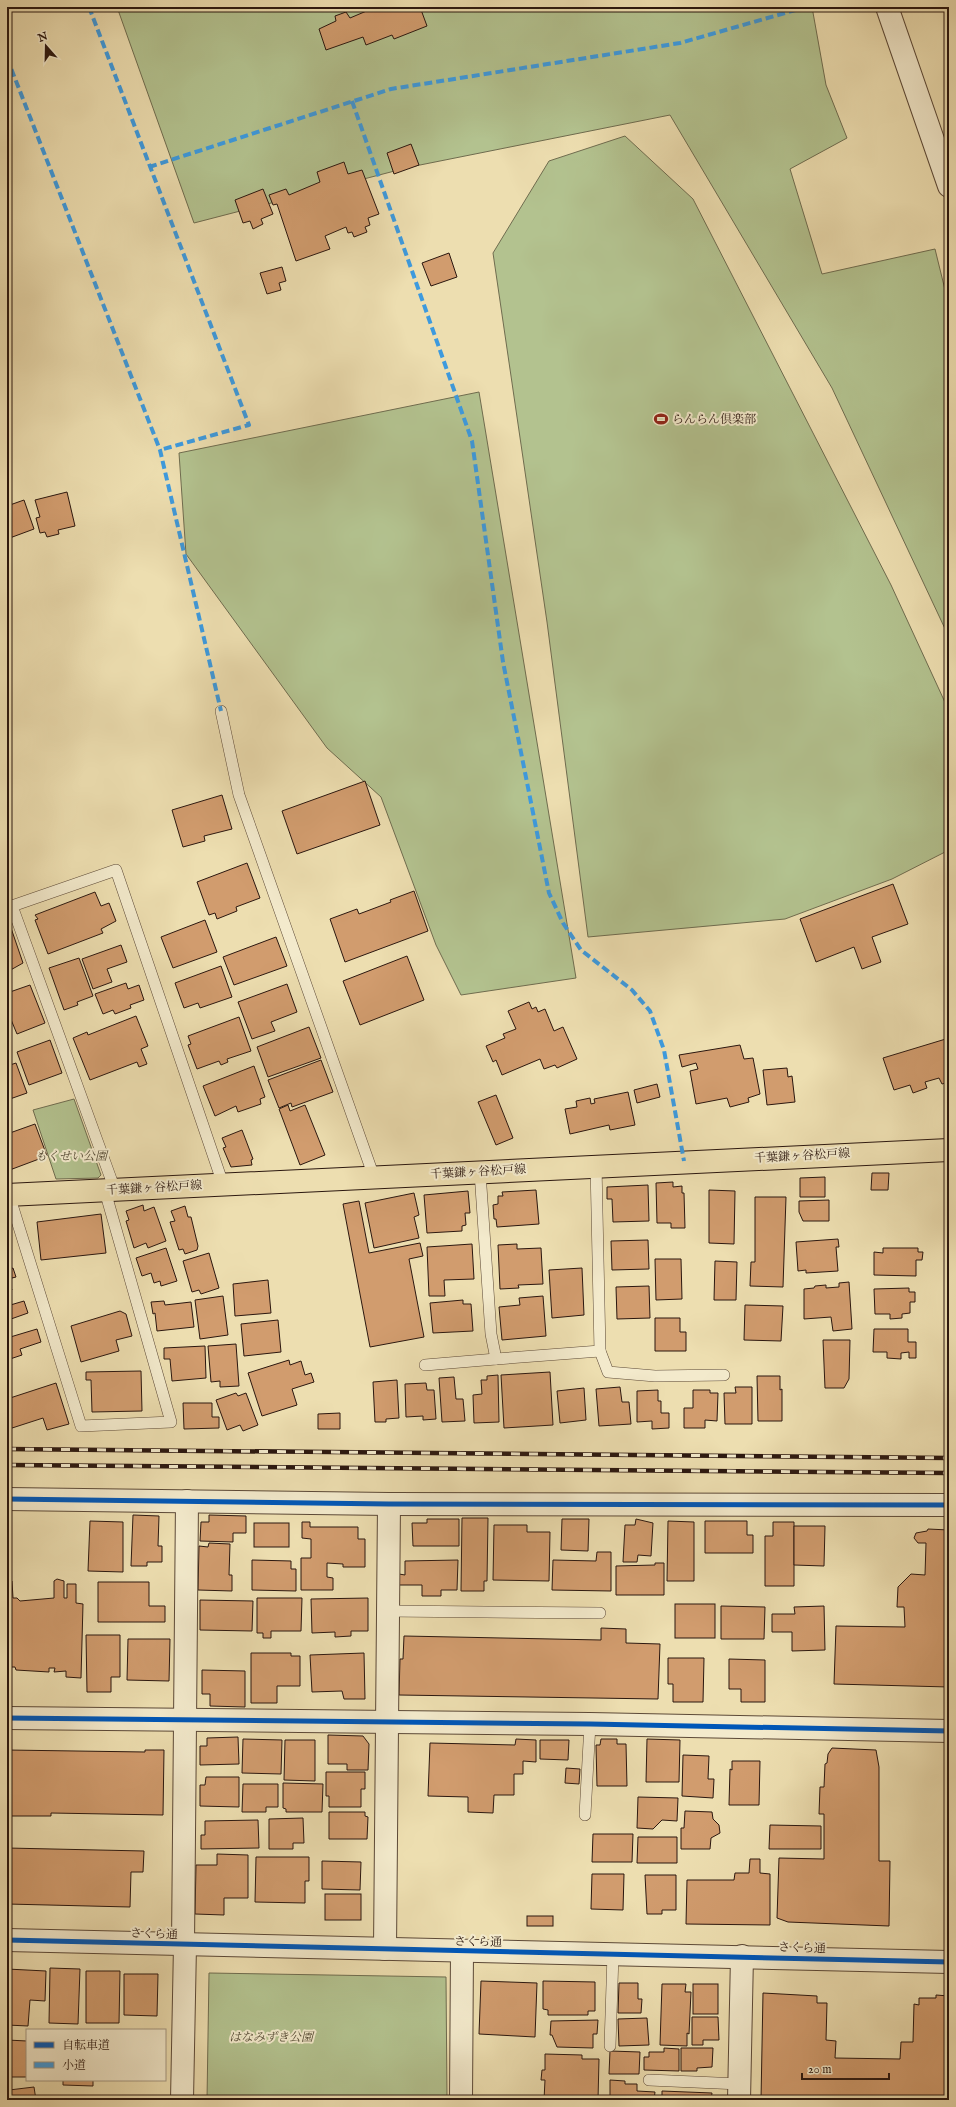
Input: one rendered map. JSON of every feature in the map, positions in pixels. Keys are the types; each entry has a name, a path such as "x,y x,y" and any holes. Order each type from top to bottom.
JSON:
{"main road":[{"name":"千葉鎌ヶ谷松戸線","path":"8,1195 110,1191 596,1165 949,1150"}],"street":[{"path":"887,7 949,186"},
{"path":"7,1499 389,1504 949,1505"},
{"path":"182,2100 187,1501"},
{"path":"385,1949 389,1504"},
{"path":"7,1718 590,1724 949,1731"},
{"name":"さくら通","path":"7,1940 949,1962"},
{"path":"461,2100 462,1951"},
{"path":"739,2092 742,1956"}],"lane":[{"path":"221,711 239,795 374,1177"},
{"path":"8,1195 81,1426 171,1422 110,1191 12,906 116,870 223,1184"},
{"path":"596,1165 600,1350 608,1372 655,1376 724,1375"},
{"path":"480,1172 491,1334 496,1359"},
{"path":"425,1365 600,1350"},
{"path":"387,1611 600,1613"},
{"path":"585,1815 590,1724"},
{"path":"610,2046 613,1954"},
{"path":"649,2080 739,2092"}],"green space":[{"path":"117,7 812,7 826,85 847,138 790,169 822,274 935,249 949,306 949,632 947,633 832,388 670,115 410,167 194,223"},
{"name":"らんらん倶楽部","path":"625,136 693,199 891,585 949,711 949,850 892,879 785,919 588,937 547,622 493,253 549,161"},
{"path":"479,392 576,978 461,995 436,945 381,797 327,748 186,554 179,453"},
{"name":"もくせい公園","path":"74,1099 101,1175 98,1178 56,1179 33,1110"},
{"name":"はなみずき公園","path":"209,1973 446,1977 447,2100 207,2100"}],"building":[{"path":"376,7 420,7 427,26 394,39 392,35 366,45 363,37 326,50 319,29 336,21 335,16 346,12 350,18"},
{"path":"411,144 419,165 394,174 387,153"},
{"path":"344,162 348,174 362,170 379,214 368,218 370,225 365,227 367,232 354,237 352,232 348,233 346,227 325,236 330,249 296,261 277,204 273,205 269,195 286,189 289,195 320,182 317,172"},
{"path":"263,189 273,214 261,219 263,224 253,229 250,221 243,223 235,200"},
{"path":"449,253 457,277 431,286 422,263"},
{"path":"282,267 286,281 279,283 281,290 267,294 260,273"},
{"path":"67,492 75,526 58,530 59,534 47,537 45,532 40,533 36,518 40,517 35,500"},
{"path":"24,500 34,529 7,539 7,506"},
{"path":"365,781 380,825 297,854 282,811"},
{"path":"222,795 232,829 204,836 205,841 183,847 172,810"},
{"path":"247,863 260,898 236,907 237,911 217,919 215,913 209,915 197,882"},
{"path":"893,884 908,924 872,937 881,962 862,969 854,947 816,962 800,919"},
{"path":"414,891 428,931 345,962 330,919 357,909 359,914 391,902 390,900"},
{"path":"95,892 101,906 109,903 116,921 101,929 103,933 48,954 35,920 38,919 35,915"},
{"path":"205,920 217,952 173,968 161,937"},
{"path":"11,928 23,963 7,972 7,930"},
{"path":"276,937 287,966 234,985 223,957"},
{"path":"121,945 127,962 107,969 112,982 93,989 82,959"},
{"path":"407,956 424,1000 360,1025 343,981"},
{"path":"79,958 93,996 77,1002 78,1005 64,1010 49,968"},
{"path":"221,966 232,997 200,1008 198,1003 184,1008 175,983"},
{"path":"126,983 128,989 139,985 144,1000 130,1005 131,1008 115,1014 113,1010 103,1014 95,994"},
{"path":"287,984 297,1012 271,1022 275,1031 252,1039 238,1002"},
{"path":"30,985 45,1023 17,1034 7,1010 7,993"},
{"path":"529,1002 532,1009 536,1007 538,1012 545,1009 554,1031 563,1027 577,1059 557,1068 555,1065 544,1069 540,1059 502,1075 496,1060 493,1062 486,1046 505,1038 503,1034 516,1029 508,1011"},
{"path":"136,1016 148,1046 141,1049 147,1064 139,1067 137,1062 90,1080 73,1038 87,1032 88,1035"},
{"path":"239,1017 251,1051 227,1059 228,1062 221,1065 219,1061 197,1069 188,1045 191,1044 188,1036"},
{"path":"309,1027 321,1058 268,1077 257,1047"},
{"path":"949,1038 949,1082 942,1084 939,1078 925,1082 927,1088 913,1093 910,1085 894,1090 883,1058"},
{"path":"50,1040 62,1073 29,1085 17,1052"},
{"path":"740,1045 744,1059 753,1058 760,1094 748,1098 749,1102 730,1107 727,1098 696,1104 690,1071 698,1069 696,1063 682,1067 679,1055"},
{"path":"321,1060 333,1092 292,1107 291,1103 279,1108 268,1080"},
{"path":"16,1063 27,1093 7,1100 7,1066"},
{"path":"254,1066 265,1097 260,1099 261,1104 238,1112 236,1106 215,1116 203,1086"},
{"path":"787,1068 788,1077 792,1076 795,1102 767,1105 763,1070"},
{"path":"657,1084 660,1097 637,1103 634,1090"},
{"path":"628,1092 635,1125 610,1130 609,1125 570,1134 565,1109 577,1107 576,1101 590,1098 591,1104 595,1103 594,1099"},
{"path":"496,1095 513,1138 496,1145 478,1102"},
{"path":"288,1105 290,1111 305,1105 325,1155 300,1165 279,1109"},
{"path":"35,1124 47,1156 7,1171 7,1134"},
{"path":"242,1130 253,1159 251,1160 252,1165 231,1167 223,1148 226,1147 222,1138"},
{"path":"872,1173 889,1173 888,1190 871,1190"},
{"path":"825,1177 825,1197 800,1197 800,1178"},
{"path":"673,1182 673,1187 682,1186 682,1193 684,1193 685,1228 671,1228 671,1223 657,1223 656,1183"},
{"path":"648,1185 649,1221 613,1222 612,1199 607,1199 607,1187"},
{"path":"536,1190 539,1224 497,1227 496,1219 494,1219 493,1205 498,1204 498,1196 503,1196 502,1192"},
{"path":"709,1190 735,1191 734,1244 709,1243"},
{"path":"468,1191 470,1213 465,1213 466,1225 462,1226 462,1231 427,1233 424,1195"},
{"path":"414,1193 419,1215 414,1217 419,1238 374,1248 365,1203"},
{"path":"755,1197 786,1197 783,1287 750,1286 751,1262 755,1262"},
{"path":"829,1200 829,1221 803,1221 799,1212 799,1201"},
{"path":"359,1201 369,1253 420,1243 423,1256 409,1259 424,1337 370,1347 343,1204"},
{"path":"143,1205 144,1211 154,1207 166,1241 148,1248 146,1243 134,1248 126,1221 129,1220 126,1211"},
{"path":"185,1206 188,1217 191,1217 198,1246 197,1250 185,1254 183,1249 179,1250 170,1222 175,1221 171,1211"},
{"path":"101,1214 106,1253 41,1260 37,1222"},
{"path":"838,1239 839,1247 836,1247 838,1271 806,1273 806,1270 798,1271 796,1242"},
{"path":"648,1240 649,1269 612,1270 611,1241"},
{"path":"472,1244 474,1279 444,1280 445,1296 429,1296 427,1247"},
{"path":"517,1244 517,1249 541,1248 543,1284 518,1285 519,1288 500,1289 498,1245"},
{"path":"166,1248 177,1281 161,1286 160,1281 154,1283 151,1273 142,1276 136,1258"},
{"path":"883,1248 918,1248 918,1252 923,1252 922,1260 916,1260 916,1276 874,1275 874,1252 883,1253"},
{"path":"209,1253 219,1288 201,1294 199,1290 192,1292 183,1261"},
{"path":"655,1259 681,1259 682,1299 656,1300"},
{"path":"715,1261 737,1262 736,1300 714,1300"},
{"path":"13,1268 16,1277 8,1279 12,1290 7,1292 7,1270"},
{"path":"582,1268 584,1315 552,1318 549,1270"},
{"path":"268,1280 271,1313 235,1316 233,1284"},
{"path":"849,1282 852,1329 833,1331 831,1317 804,1319 804,1289 826,1285 826,1288 839,1287 839,1283"},
{"path":"649,1286 650,1318 617,1319 616,1287"},
{"path":"909,1288 909,1292 915,1292 915,1302 910,1302 910,1313 902,1314 902,1318 890,1319 890,1314 875,1314 874,1289"},
{"path":"223,1296 228,1335 200,1339 195,1300"},
{"path":"543,1296 546,1336 502,1340 499,1307 520,1305 519,1298"},
{"path":"463,1300 463,1304 471,1304 473,1331 433,1333 430,1303"},
{"path":"24,1301 28,1313 11,1319 11,1321 7,1323 7,1306"},
{"path":"164,1301 165,1305 191,1302 194,1327 157,1331 155,1313 153,1314 151,1302"},
{"path":"745,1305 783,1306 781,1341 744,1340"},
{"path":"120,1311 126,1314 132,1336 116,1340 119,1351 81,1362 71,1326"},
{"path":"655,1318 680,1318 680,1332 686,1332 686,1351 655,1351"},
{"path":"278,1320 281,1352 244,1356 241,1324"},
{"path":"37,1329 41,1342 20,1349 22,1355 7,1360 7,1338"},
{"path":"874,1329 908,1329 908,1342 916,1342 916,1358 909,1358 909,1352 901,1353 901,1359 887,1358 887,1352 873,1352"},
{"path":"823,1340 850,1340 849,1379 844,1388 825,1388"},
{"path":"236,1344 239,1386 220,1387 220,1381 211,1382 208,1346"},
{"path":"205,1346 206,1378 172,1381 170,1359 164,1359 164,1348"},
{"path":"289,1360 290,1365 301,1361 305,1375 311,1373 314,1382 292,1389 297,1405 262,1416 248,1373"},
{"path":"141,1371 142,1411 92,1412 91,1380 86,1380 86,1372"},
{"path":"550,1372 553,1425 504,1428 501,1375"},
{"path":"498,1375 499,1422 474,1423 473,1395 482,1394 481,1380 487,1380 487,1376"},
{"path":"757,1376 780,1376 780,1390 782,1389 782,1421 758,1421"},
{"path":"454,1377 456,1399 463,1399 465,1421 442,1422 439,1378"},
{"path":"397,1380 399,1418 386,1419 386,1422 375,1422 373,1382"},
{"path":"56,1383 69,1424 47,1430 43,1418 9,1429 7,1422 7,1399"},
{"path":"426,1383 427,1390 434,1390 436,1419 423,1420 423,1416 406,1417 405,1384"},
{"path":"620,1387 622,1402 629,1402 631,1424 599,1426 596,1389"},
{"path":"735,1387 752,1387 752,1424 725,1424 724,1393 736,1393"},
{"path":"584,1388 586,1420 560,1423 557,1391"},
{"path":"658,1390 658,1401 661,1401 661,1413 669,1413 669,1428 652,1429 652,1421 637,1422 637,1391"},
{"path":"693,1390 710,1390 710,1393 718,1393 717,1421 705,1420 705,1428 684,1428 684,1408 693,1408"},
{"path":"236,1393 238,1396 246,1393 258,1425 243,1431 240,1425 227,1430 216,1400"},
{"path":"183,1403 212,1403 212,1417 219,1417 219,1428 184,1429"},
{"path":"340,1413 340,1429 318,1429 318,1414"},
{"path":"133,1515 159,1516 158,1546 162,1546 162,1562 147,1562 147,1566 131,1566"},
{"path":"209,1515 246,1516 246,1533 233,1533 233,1542 200,1541 201,1522 209,1522"},
{"path":"462,1518 488,1518 487,1581 484,1581 484,1591 461,1591"},
{"path":"427,1519 459,1519 459,1546 413,1546 412,1523 427,1523"},
{"path":"562,1519 589,1519 588,1551 561,1550"},
{"path":"636,1519 653,1523 651,1556 638,1555 637,1562 623,1562 625,1525 635,1525"},
{"path":"90,1521 123,1522 123,1572 88,1571"},
{"path":"668,1521 694,1522 694,1581 667,1581"},
{"path":"705,1521 747,1521 747,1535 753,1535 753,1553 705,1553"},
{"path":"302,1522 310,1522 310,1527 358,1527 358,1539 365,1539 365,1567 343,1567 343,1564 327,1563 327,1577 333,1578 333,1590 301,1590 301,1558 311,1558 311,1539 302,1538"},
{"path":"773,1522 794,1522 794,1586 765,1586 765,1536 773,1536"},
{"path":"254,1523 289,1523 289,1547 254,1547"},
{"path":"494,1525 527,1525 527,1532 550,1532 549,1581 493,1580"},
{"path":"794,1526 825,1526 824,1566 794,1565"},
{"path":"928,1529 949,1530 949,1687 834,1684 836,1626 905,1627 904,1607 897,1607 898,1587 911,1574 925,1575 926,1543 918,1543 914,1538 916,1533 927,1531"},
{"path":"209,1543 230,1544 229,1575 232,1575 232,1591 198,1590 199,1546 208,1547"},
{"path":"597,1552 611,1552 611,1591 552,1590 553,1560 596,1561"},
{"path":"252,1560 291,1561 291,1569 296,1569 296,1591 252,1590"},
{"path":"458,1560 457,1590 441,1590 441,1596 422,1596 422,1585 399,1585 399,1574 405,1575 405,1561"},
{"path":"655,1563 664,1563 664,1595 616,1595 616,1566 655,1565"},
{"path":"7,1579 12,1581 13,1598 17,1598 20,1601 54,1598 54,1581 57,1579 64,1581 64,1598 67,1598 67,1584 76,1584 76,1603 83,1604 81,1678 66,1677 66,1671 54,1672 55,1668 49,1668 49,1672 16,1670 15,1667 7,1667"},
{"path":"98,1582 149,1582 149,1606 165,1606 165,1622 98,1622"},
{"path":"257,1598 302,1598 301,1631 271,1631 271,1638 263,1638 263,1633 257,1633"},
{"path":"368,1598 368,1631 351,1631 351,1636 335,1637 335,1632 312,1633 311,1599"},
{"path":"200,1600 253,1601 252,1631 200,1630"},
{"path":"675,1604 715,1604 715,1638 675,1638"},
{"path":"721,1606 765,1607 764,1639 721,1639"},
{"path":"824,1606 825,1650 792,1651 792,1632 772,1632 772,1614 795,1614 794,1607"},
{"path":"601,1628 626,1629 626,1643 660,1644 658,1699 399,1695 400,1659 403,1659 404,1636 601,1640"},
{"path":"86,1635 120,1635 120,1677 111,1677 111,1692 87,1692"},
{"path":"128,1639 170,1639 169,1681 127,1680"},
{"path":"251,1653 291,1653 291,1656 300,1656 300,1686 277,1686 277,1703 251,1703"},
{"path":"364,1653 365,1699 344,1699 342,1691 312,1692 310,1655"},
{"path":"668,1658 704,1658 703,1702 673,1702 673,1684 668,1684"},
{"path":"729,1659 765,1660 765,1702 741,1702 741,1689 729,1689"},
{"path":"202,1670 245,1671 245,1707 210,1706 210,1694 202,1694"},
{"path":"328,1735 363,1736 369,1744 368,1770 347,1770 347,1764 328,1764"},
{"path":"238,1737 239,1764 200,1765 200,1746 207,1746 207,1738"},
{"path":"243,1739 282,1740 281,1774 242,1773"},
{"path":"516,1739 536,1740 536,1762 523,1761 523,1774 514,1774 514,1795 494,1795 493,1813 468,1812 468,1797 428,1796 430,1743 515,1745"},
{"path":"601,1739 617,1739 617,1744 626,1744 627,1786 597,1786 596,1745 600,1745"},
{"path":"647,1739 680,1740 679,1782 646,1782"},
{"path":"285,1740 315,1740 315,1781 284,1780"},
{"path":"540,1740 569,1740 568,1760 540,1759"},
{"path":"832,1748 876,1750 879,1767 879,1861 890,1861 889,1926 788,1922 777,1918 779,1858 824,1859 824,1814 819,1814 820,1787 824,1787 825,1764 827,1763 828,1754"},
{"path":"7,1750 145,1752 145,1750 164,1750 163,1815 51,1813 51,1816 7,1816"},
{"path":"683,1755 709,1756 708,1779 714,1779 713,1798 682,1796"},
{"path":"732,1761 760,1761 759,1805 729,1805 730,1769 732,1770"},
{"path":"566,1768 580,1769 579,1784 565,1783"},
{"path":"326,1772 365,1772 365,1789 361,1789 361,1807 329,1807 329,1796 326,1796"},
{"path":"206,1777 239,1777 239,1807 200,1806 200,1785 205,1785"},
{"path":"283,1783 323,1784 322,1812 286,1812 286,1809 283,1808"},
{"path":"243,1784 278,1784 278,1807 266,1807 266,1812 242,1812"},
{"path":"638,1797 678,1798 677,1821 662,1820 653,1829 637,1828"},
{"path":"685,1811 712,1812 713,1819 719,1825 720,1833 711,1838 710,1849 681,1849 681,1828 684,1828"},
{"path":"329,1812 365,1812 365,1816 368,1817 367,1839 329,1839"},
{"path":"303,1818 304,1843 293,1843 293,1849 269,1849 269,1819"},
{"path":"258,1820 259,1848 201,1849 201,1835 205,1835 205,1821"},
{"path":"770,1825 821,1826 821,1849 769,1849"},
{"path":"593,1834 633,1834 632,1862 592,1862"},
{"path":"638,1837 677,1837 677,1863 637,1863"},
{"path":"7,1848 144,1851 143,1872 131,1872 130,1907 7,1904"},
{"path":"217,1854 248,1855 248,1898 224,1898 224,1915 195,1914 196,1865 217,1865"},
{"path":"256,1857 309,1857 309,1881 305,1881 305,1903 255,1902"},
{"path":"750,1859 760,1859 760,1873 770,1874 770,1925 686,1924 687,1880 734,1880 735,1873 749,1873"},
{"path":"322,1861 361,1862 360,1890 322,1889"},
{"path":"592,1874 624,1874 623,1910 591,1909"},
{"path":"645,1875 676,1875 676,1910 662,1910 662,1914 647,1914"},
{"path":"325,1894 361,1894 361,1920 325,1920"},
{"path":"527,1916 553,1916 553,1926 527,1926"},
{"path":"50,1968 80,1969 78,2024 49,2023"},
{"path":"7,1969 46,1971 45,2001 30,2000 28,2026 7,2025"},
{"path":"86,1971 120,1971 119,2023 86,2023"},
{"path":"124,1974 158,1974 157,2016 124,2015"},
{"path":"481,1981 537,1983 535,2037 479,2034"},
{"path":"543,1981 595,1982 595,2011 588,2011 588,2015 548,2015 548,2010 543,2009"},
{"path":"619,1983 638,1983 638,1999 642,1999 641,2013 618,2013"},
{"path":"662,1984 686,1984 685,1992 691,1992 687,2046 660,2045"},
{"path":"693,1984 718,1984 718,2014 693,2014"},
{"path":"763,1993 817,1996 817,2003 827,2003 826,2040 836,2041 835,2058 900,2059 901,2042 913,2042 914,2004 919,2005 919,1998 936,1998 936,1995 949,1996 949,2100 761,2100"},
{"path":"692,2017 718,2017 719,2040 703,2040 703,2045 692,2045"},
{"path":"647,2018 649,2045 619,2046 618,2019"},
{"path":"598,2020 597,2034 593,2034 593,2048 557,2047 552,2035 550,2035 551,2021"},
{"path":"7,2040 26,2041 26,2077 7,2077"},
{"path":"664,2048 679,2049 679,2071 644,2070 644,2057 649,2057 649,2052 664,2052"},
{"path":"681,2048 713,2048 712,2067 697,2068 697,2071 681,2071"},
{"path":"610,2051 640,2052 639,2074 609,2074"},
{"path":"545,2054 582,2055 582,2059 599,2059 598,2100 544,2100 545,2080 541,2080 542,2070 545,2070"},
{"path":"610,2080 625,2081 625,2084 637,2084 637,2091 655,2092 654,2100 610,2100"},
{"path":"63,2081 93,2081 93,2086 63,2085"},
{"path":"34,2087 36,2100 7,2100 9,2090"},
{"path":"662,2091 712,2093 711,2100 662,2100"},
{"path":"114,2098 152,2099 152,2100 114,2100"}],"railway":[{"path":"7,1449 949,1458"},
{"path":"7,1465 949,1473"}],"marked path":[{"path":"89,7 249,425 160,450"},
{"path":"149,167 391,89 680,43 806,7"},
{"path":"7,58 160,450 221,711"},
{"path":"352,101 472,441 503,662 549,893 563,923 581,950 632,990 650,1011 664,1050 684,1161"}],"cycle path":[{"path":"7,1499 389,1504 949,1505"},
{"path":"7,1718 590,1724 949,1731"},
{"path":"7,1940 949,1962"}],"place":[{"name":"らんらん倶楽部","path":"661,419"}]}
